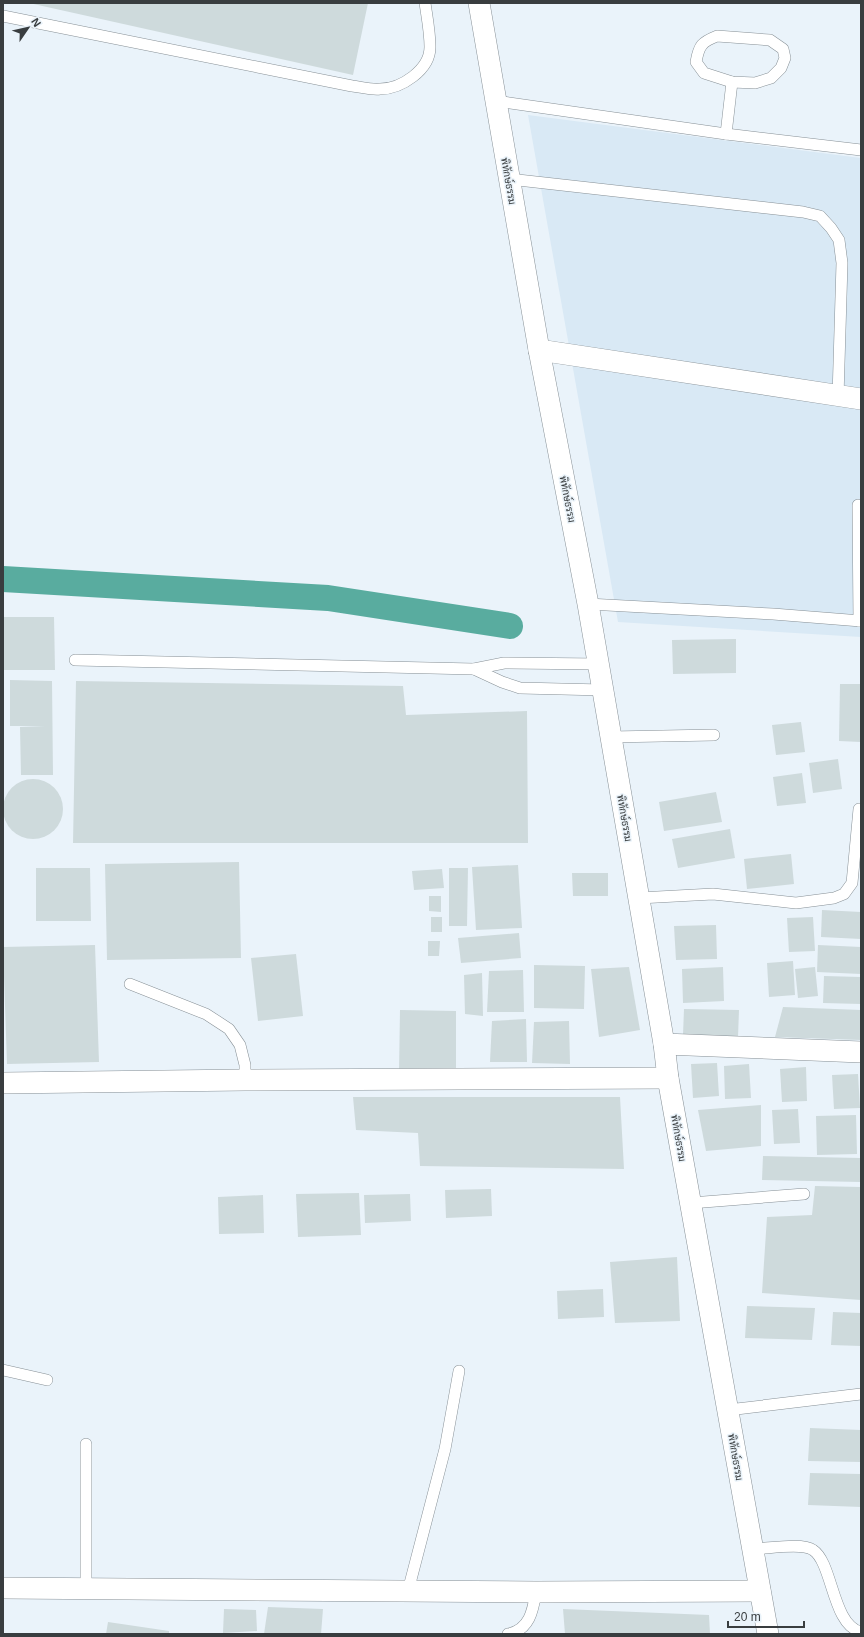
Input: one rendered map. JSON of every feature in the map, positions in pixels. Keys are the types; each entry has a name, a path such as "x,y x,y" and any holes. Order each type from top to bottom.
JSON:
{"street":[{"name":"พิทักษ์ธรรม","path":"479,3 539,350 588,604 664,1044 668,1078 768,1634"},
{"path":"539,350 838,397 861,399"},
{"path":"664,1044 861,1052"},
{"path":"3,1084 245,1080 668,1078"},
{"path":"3,1588 536,1592 760,1591"}],"lane":[{"path":"3,16 344,85 380,90 396,87 415,75 426,63 430,48 425,3"},
{"path":"717,36 770,40 783,49 785,58 781,68 771,78 755,82 732,82 704,73 696,62 698,50 705,41 717,36"},
{"path":"726,134 732,82"},
{"path":"496,101 726,134 861,150"},
{"path":"509,179 803,212 820,216 832,228 839,240 842,264 838,397"},
{"path":"588,604 773,614 860,621 858,504"},
{"path":"75,660 474,669 504,663 598,664"},
{"path":"474,669 502,682 520,688 603,690"},
{"path":"611,736 714,735"},
{"path":"639,898 713,894 796,903 834,898 844,894 852,882 859,809"},
{"path":"130,984 206,1014 229,1030 240,1045 245,1065 245,1080"},
{"path":"691,1203 804,1194"},
{"path":"3,1370 47,1380"},
{"path":"408,1591 445,1449 459,1371"},
{"path":"728,1410 861,1394"},
{"path":"86,1444 86,1588"},
{"path":"753,1549 802,1546 814,1550 823,1562 836,1601 846,1620 857,1631 861,1632"},
{"path":"508,1634 524,1626 531,1617 536,1592"}],"shaded area":[{"path":"528,115 861,158 861,637 618,622"}],"building":[{"path":"29,3 368,3 353,75"},
{"path":"3,617 54,617 55,670 3,670"},
{"path":"736,639 736,673 673,674 672,640"},
{"path":"10,680 52,681 53,775 21,775 20,727 45,726 10,726"},
{"path":"76,681 403,686 406,715 527,711 528,843 73,843"},
{"path":"840,684 861,684 861,742 839,741"},
{"path":"801,722 805,752 776,755 772,725"},
{"path":"838,759 842,789 813,793 809,763"},
{"path":"802,773 806,803 777,806 773,777"},
{"path":"27,779 39,779 50,784 58,792 63,803 61,821 50,834 39,839 27,839 16,834 8,826 3,815 3,803 8,792 16,784"},
{"path":"716,792 722,822 664,831 659,802"},
{"path":"730,829 735,858 678,868 672,839"},
{"path":"791,854 794,884 747,889 744,859"},
{"path":"239,862 241,958 107,960 105,864"},
{"path":"518,865 522,928 476,930 472,867"},
{"path":"36,868 90,868 91,921 36,921"},
{"path":"449,868 468,868 467,926 449,926"},
{"path":"442,869 444,888 414,890 412,871"},
{"path":"572,873 608,873 608,896 573,896"},
{"path":"429,896 441,896 441,912 429,911"},
{"path":"822,910 861,912 861,939 821,937"},
{"path":"431,917 442,917 442,932 431,932"},
{"path":"813,917 815,951 789,952 787,918"},
{"path":"716,925 717,959 676,960 674,926"},
{"path":"519,933 521,958 461,963 458,938"},
{"path":"428,941 440,941 439,956 428,956"},
{"path":"95,945 99,1062 7,1064 3,947"},
{"path":"818,945 861,947 861,974 817,972"},
{"path":"296,954 303,1016 258,1021 251,958"},
{"path":"793,961 795,995 769,997 767,963"},
{"path":"534,965 585,966 584,1009 534,1008"},
{"path":"629,967 640,1030 599,1037 591,969"},
{"path":"723,967 724,1001 683,1003 682,969"},
{"path":"815,967 818,996 798,998 795,969"},
{"path":"523,970 524,1012 487,1012 489,971"},
{"path":"482,973 483,1016 465,1014 464,975"},
{"path":"824,976 861,977 861,1004 823,1003"},
{"path":"783,1007 861,1010 861,1040 775,1037"},
{"path":"684,1009 739,1010 738,1037 683,1035"},
{"path":"400,1010 456,1011 456,1074 399,1073"},
{"path":"526,1019 527,1062 490,1062 492,1021"},
{"path":"569,1021 570,1064 532,1063 534,1022"},
{"path":"717,1063 719,1096 693,1098 691,1064"},
{"path":"749,1064 751,1098 725,1099 724,1066"},
{"path":"806,1067 807,1101 782,1102 780,1069"},
{"path":"858,1074 860,1108 834,1109 832,1075"},
{"path":"353,1097 620,1097 624,1169 420,1166 418,1133 356,1130"},
{"path":"761,1105 761,1146 706,1151 698,1110"},
{"path":"798,1109 800,1143 774,1144 772,1110"},
{"path":"856,1115 857,1154 817,1155 816,1116"},
{"path":"763,1156 861,1158 861,1182 762,1180"},
{"path":"815,1186 861,1187 861,1300 762,1293 767,1217 812,1215"},
{"path":"491,1189 492,1216 446,1218 445,1190"},
{"path":"359,1193 361,1235 298,1237 296,1194"},
{"path":"410,1194 411,1221 365,1223 364,1195"},
{"path":"263,1195 264,1233 219,1234 218,1197"},
{"path":"677,1257 680,1321 615,1323 610,1262"},
{"path":"603,1289 604,1317 558,1319 557,1291"},
{"path":"747,1306 815,1308 812,1340 745,1338"},
{"path":"833,1312 861,1313 861,1346 831,1345"},
{"path":"810,1428 861,1430 861,1462 808,1461"},
{"path":"810,1473 861,1474 861,1507 808,1505"},
{"path":"268,1607 323,1609 321,1634 264,1634"},
{"path":"224,1609 256,1610 257,1631 223,1633"},
{"path":"563,1609 709,1615 710,1634 565,1634"},
{"path":"108,1622 169,1631 169,1634 106,1634"}],"waterway":[{"path":"3,579 328,598 510,626"}]}
